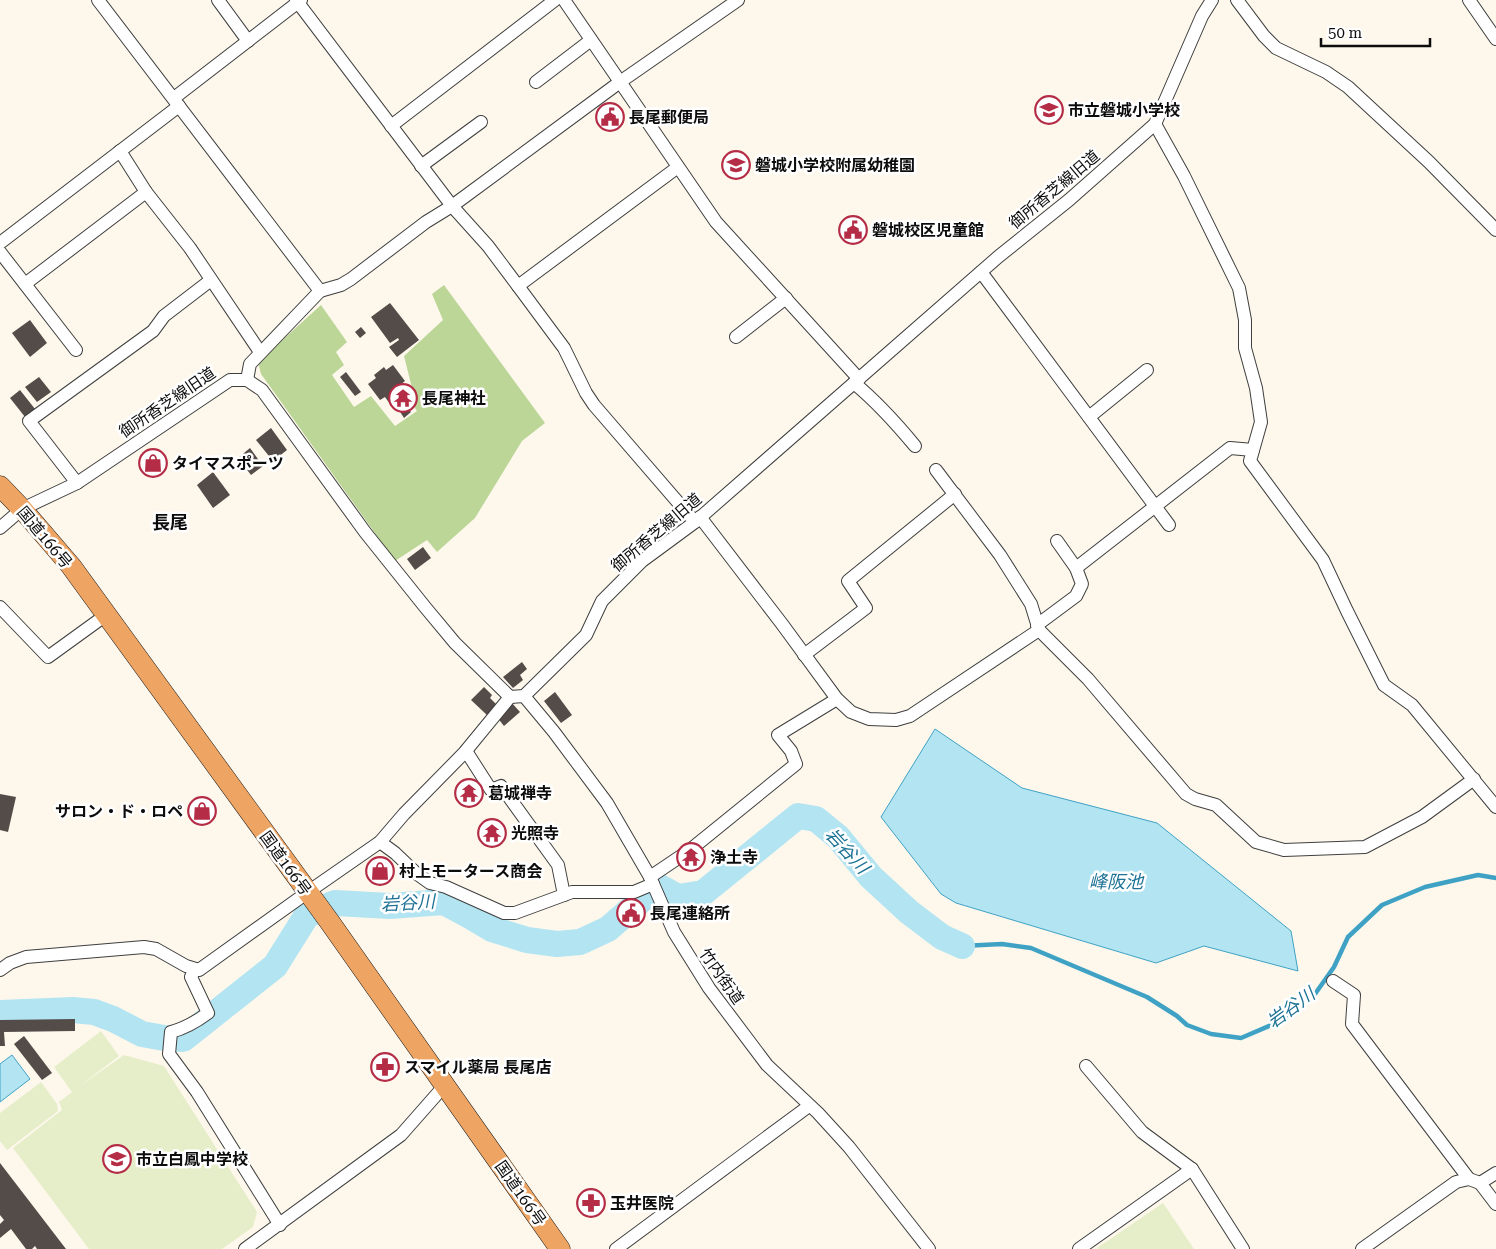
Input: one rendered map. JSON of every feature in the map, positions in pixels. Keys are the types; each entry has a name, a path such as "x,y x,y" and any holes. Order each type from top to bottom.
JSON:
{"highway":[{"name":"国道166号","path":"0,486 22,508 70,566 106,615 329,921 560,1249"}],"street":[{"path":"98,0 320,292"},
{"path":"218,0 248,41"},
{"path":"391,126 555,0"},
{"path":"564,0 716,222 786,298 856,381 893,419 915,446"},
{"path":"510,697 455,644 365,532 262,390 247,380 250,364 320,292 341,285 351,279 418,228 452,206 620,82 738,0"},
{"name":"御所香芝線旧道","path":"524,696 586,635 602,601 642,561 698,520 981,272 1069,200 1155,124 1202,16 1212,0"},
{"path":"1237,0 1264,36 1276,48 1326,72 1348,87 1430,162 1496,230"},
{"path":"1469,0 1496,39"},
{"path":"0,243 120,151 248,41 299,1 452,206 488,246 564,348 594,405 698,520 837,699 850,712 869,720 896,720 910,716 1038,627 1076,596 1082,584 1076,568 1057,541"},
{"path":"536,82 591,40"},
{"path":"422,166 481,122"},
{"path":"1155,124 1184,176 1239,288 1245,320 1245,348 1256,388 1261,422 1250,462 1323,560 1346,611 1384,684 1412,705 1496,807"},
{"path":"120,151 146,192 190,248 260,352"},
{"path":"518,286 678,167"},
{"path":"25,284 146,192"},
{"path":"0,252 76,350"},
{"path":"981,272 1170,525"},
{"path":"77,483 29,421 153,331 164,316 211,280"},
{"path":"736,337 786,298"},
{"path":"1089,417 1147,370"},
{"name":"御所香芝線旧道","path":"0,528 22,508 77,483 230,380 247,380"},
{"path":"1076,568 1230,448 1254,450"},
{"path":"936,470 1000,555 1031,604 1038,627 1088,679 1186,794 1195,799 1216,805 1256,842 1284,850 1365,847 1422,817 1474,779"},
{"path":"804,655 866,608 848,581 955,494"},
{"path":"0,607 48,657 106,615"},
{"path":"0,970 10,963 26,957 144,948 156,949 186,966 199,970 380,842 404,814 466,751 510,697 524,696"},
{"name":"竹内街道","path":"524,696 554,732 607,803 654,886 674,932 709,988 767,1065 818,1113 849,1147 930,1249"},
{"path":"380,842 396,853 416,873 430,883 446,887 504,913 515,913 572,892 634,892 654,886 690,850 796,764 791,751 778,735 837,699"},
{"path":"466,751 492,790 501,786 558,865 564,895"},
{"path":"195,969 192,978 208,1013 184,1029 171,1032 169,1054 197,1092 280,1225"},
{"path":"1332,981 1354,995 1352,1024 1475,1181 1496,1204"},
{"path":"1086,1066 1142,1132 1192,1169 1243,1249"},
{"path":"245,1249 401,1135 445,1085"},
{"path":"616,1249 809,1106"},
{"path":"1080,1249 1192,1169"},
{"path":"1362,1249 1456,1182 1475,1181 1496,1173"}],"green space":[{"name":"長尾神社","path":"444,285 545,423 522,441 475,518 437,552 427,540 395,561 261,374 258,362 321,305 347,342 336,352 344,365 332,375 354,407 371,396 395,426 417,411 407,397 412,388 404,356 443,320 432,294"},
{"name":"市立白鳳中学校","path":"101,1031 119,1056 81,1085 124,1055 164,1066 257,1212 253,1227 222,1249 89,1249 13,1148 62,1110 59,1102 72,1092 54,1067"},
{"path":"41,1082 57,1104 58,1111 7,1150 0,1141 0,1113"},
{"path":"1163,1203 1194,1249 1097,1248"}],"water":[{"name":"峰阪池","path":"935,729 1022,788 1157,823 1291,931 1298,971 1204,946 1156,963 956,903 941,894 881,817"},
{"path":"12,1055 30,1079 0,1102 0,1064"}],"building":[{"path":"390,303 419,340 397,357 389,347 399,340 398,338 390,343 371,317"},
{"path":"30,320 47,343 30,357 12,333"},
{"path":"361,327 366,333 360,338 355,332"},
{"path":"393,365 405,381 399,386 404,393 390,404 385,397 380,400 368,384 376,378 374,375 384,367 386,370"},
{"path":"346,372 361,392 355,396 340,377"},
{"path":"39,377 51,392 37,402 25,387"},
{"path":"20,390 35,409 25,417 10,398"},
{"path":"405,405 411,412 404,418 399,410"},
{"path":"271,428 287,450 273,461 256,440"},
{"path":"250,448 263,466 251,475 238,458"},
{"path":"213,472 230,495 213,508 197,485"},
{"path":"423,547 431,558 415,570 407,559"},
{"path":"522,662 527,669 520,675 523,680 513,688 503,677"},
{"path":"484,687 492,695 490,698 498,706 488,716 471,700"},
{"path":"555,692 572,715 561,723 544,701"},
{"path":"511,702 520,712 504,726 496,716"},
{"path":"0,794 16,797 8,832 0,830"},
{"path":"75,1019 75,1031 4,1032 5,1046 0,1046 0,1020"},
{"path":"24,1036 52,1073 42,1080 14,1044"},
{"path":"0,1163 66,1249 37,1249 35,1246 32,1249 26,1249 11,1229 0,1238 0,1224 4,1220 0,1215"}],"waterway":[{"name":"岩谷川","path":"0,1013 73,1010 94,1012 113,1019 142,1034 183,1039 275,966 307,915 335,903 390,906 444,902 492,929 527,940 557,944 580,942 608,929 646,896 660,887 678,897 703,893 798,816 816,819 838,837 871,877 909,912 942,937 962,946"},
{"name":"岩谷川","path":"962,946 1002,944 1031,948 1147,997 1177,1016 1187,1025 1211,1034 1241,1038 1276,1023 1315,994 1334,967 1348,937 1382,905 1425,887 1478,875 1496,878"}],"place":[{"name":"市立磐城小学校","path":"1049,110"},
{"name":"長尾郵便局","path":"610,117"},
{"name":"磐城小学校附属幼稚園","path":"736,165"},
{"name":"磐城校区児童館","path":"853,230"},
{"name":"長尾神社","path":"403,398"},
{"name":"タイマスポーツ","path":"153,463"},
{"name":"葛城禅寺","path":"469,793"},
{"name":"サロン・ド・ロペ","path":"202,811"},
{"name":"光照寺","path":"492,833"},
{"name":"浄土寺","path":"691,857"},
{"name":"村上モータース商会","path":"380,871"},
{"name":"長尾連絡所","path":"631,913"},
{"name":"スマイル薬局 長尾店","path":"385,1067"},
{"name":"市立白鳳中学校","path":"117,1159"},
{"name":"玉井医院","path":"591,1203"}],"district":[{"name":"長尾","path":"170,523"}]}
